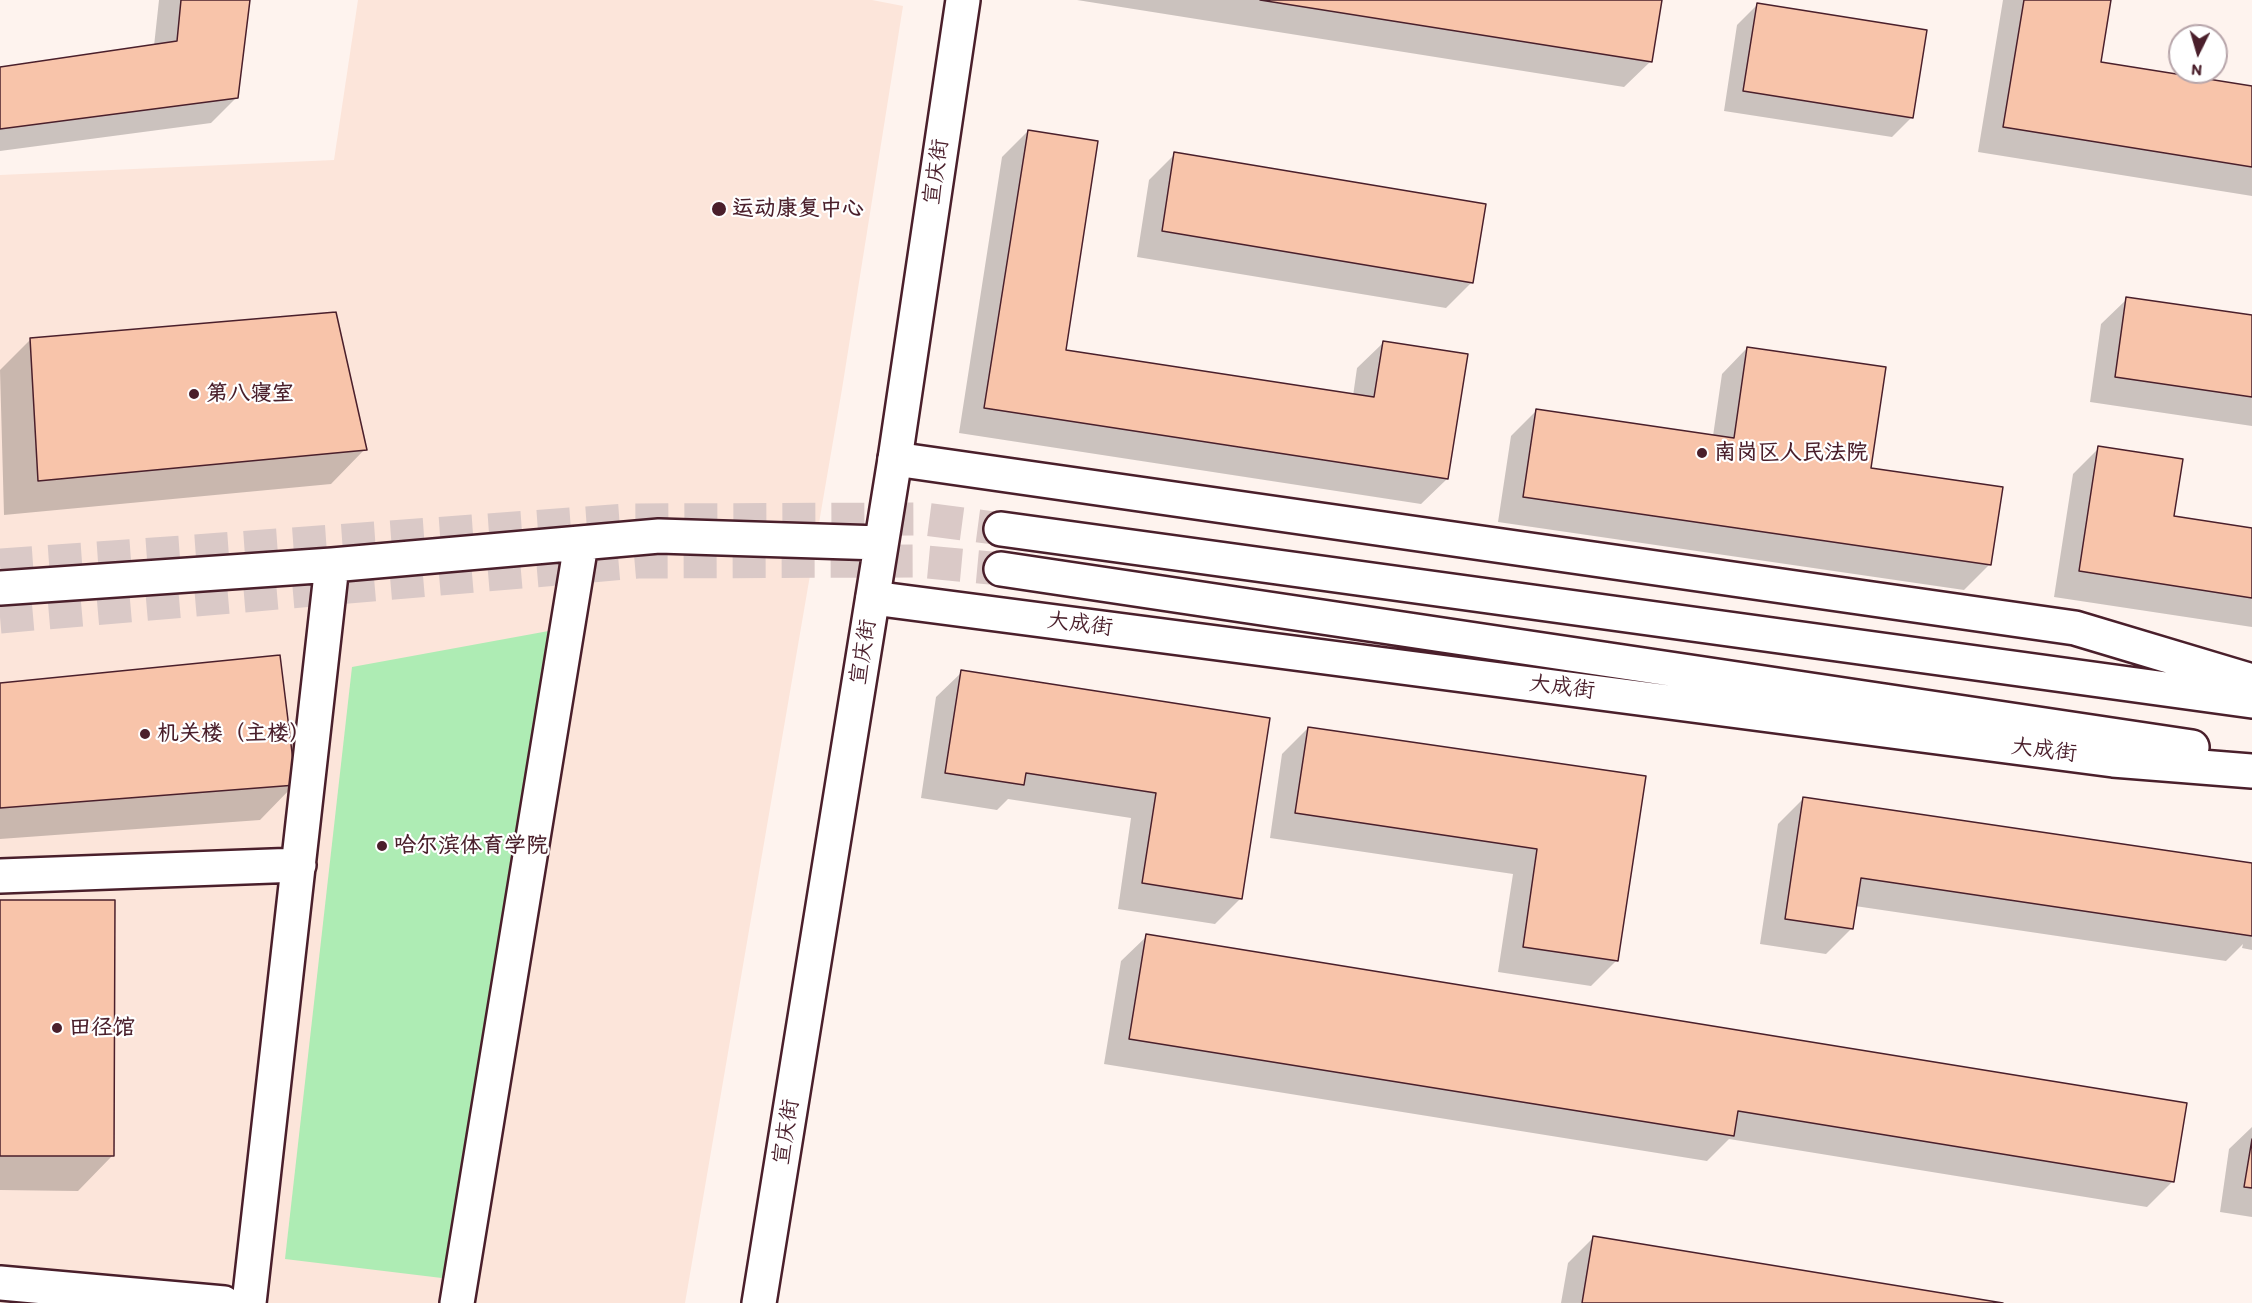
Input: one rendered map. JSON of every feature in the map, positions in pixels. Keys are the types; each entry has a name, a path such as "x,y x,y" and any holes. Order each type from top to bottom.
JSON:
{"main road":[{"name":"宣庆街","path":"759,1303 895,459 963,0"},
{"path":"895,459 2075,628 2252,681"},
{"path":"1001,529 2252,701"},
{"path":"0,588 332,565 659,536 881,543"},
{"path":"457,1303 581,544"},
{"path":"249,1303 332,565"},
{"name":"大成街","path":"1001,569 2252,756"},
{"name":"大成街","path":"873,598 2113,760 2252,771"},
{"path":"0,876 299,865"},
{"path":"0,1283 101,1298 224,1303"}],"shaded area":[{"name":"哈尔滨体育学院","path":"358,0 872,0 903,6 842,389 685,1303 0,1303 0,175 334,160"}],"green space":[{"path":"554,630 450,1279 285,1259 352,667"}],"building":[{"path":"181,0 250,0 238,98 0,129 0,67 177,41"},
{"path":"1260,0 1662,0 1652,62"},
{"path":"2024,0 2111,0 2101,62 2168,73 2168,84 2228,84 2228,82 2252,86 2252,167 2003,127"},
{"path":"1757,3 1927,30 1913,118 1743,91"},
{"path":"1028,130 1098,141 1066,350 1374,397 1383,341 1468,354 1448,479 984,408"},
{"path":"1174,152 1486,204 1473,283 1162,231"},
{"path":"2126,297 2252,315 2252,397 2115,377"},
{"name":"第八寝室","path":"336,312 367,450 38,481 30,338"},
{"name":"南岗区人民法院","path":"1747,347 1886,367 1871,468 2003,487 1991,565 1523,497 1536,409 1734,438"},
{"path":"2098,446 2183,459 2174,516 2252,528 2252,598 2079,571"},
{"name":"机关楼（主楼）","path":"280,655 296,785 0,808 0,683"},
{"path":"961,670 1270,718 1242,899 1142,883 1156,793 1026,773 1024,785 945,773"},
{"path":"1308,727 1646,776 1618,961 1523,947 1537,849 1295,813"},
{"path":"1803,797 2252,863 2252,936 1861,878 1853,929 1785,919"},
{"name":"田径馆","path":"0,900 115,900 114,1156 0,1156"},
{"path":"1146,934 2187,1103 2174,1182 1738,1111 1734,1136 1129,1039"},
{"path":"2252,1139 2252,1188 2244,1187"},
{"path":"1593,1236 2003,1303 1582,1303"}],"tunnel":[{"path":"0,565 626,520 925,519 1001,529"},
{"path":"0,617 638,562 916,561 1001,569"}],"place":[{"name":"运动康复中心","path":"719,209"},
{"name":"第八寝室","path":"194,394"},
{"name":"南岗区人民法院","path":"1702,453"},
{"name":"机关楼（主楼）","path":"145,734"},
{"name":"哈尔滨体育学院","path":"382,846"},
{"name":"田径馆","path":"57,1028"}]}
